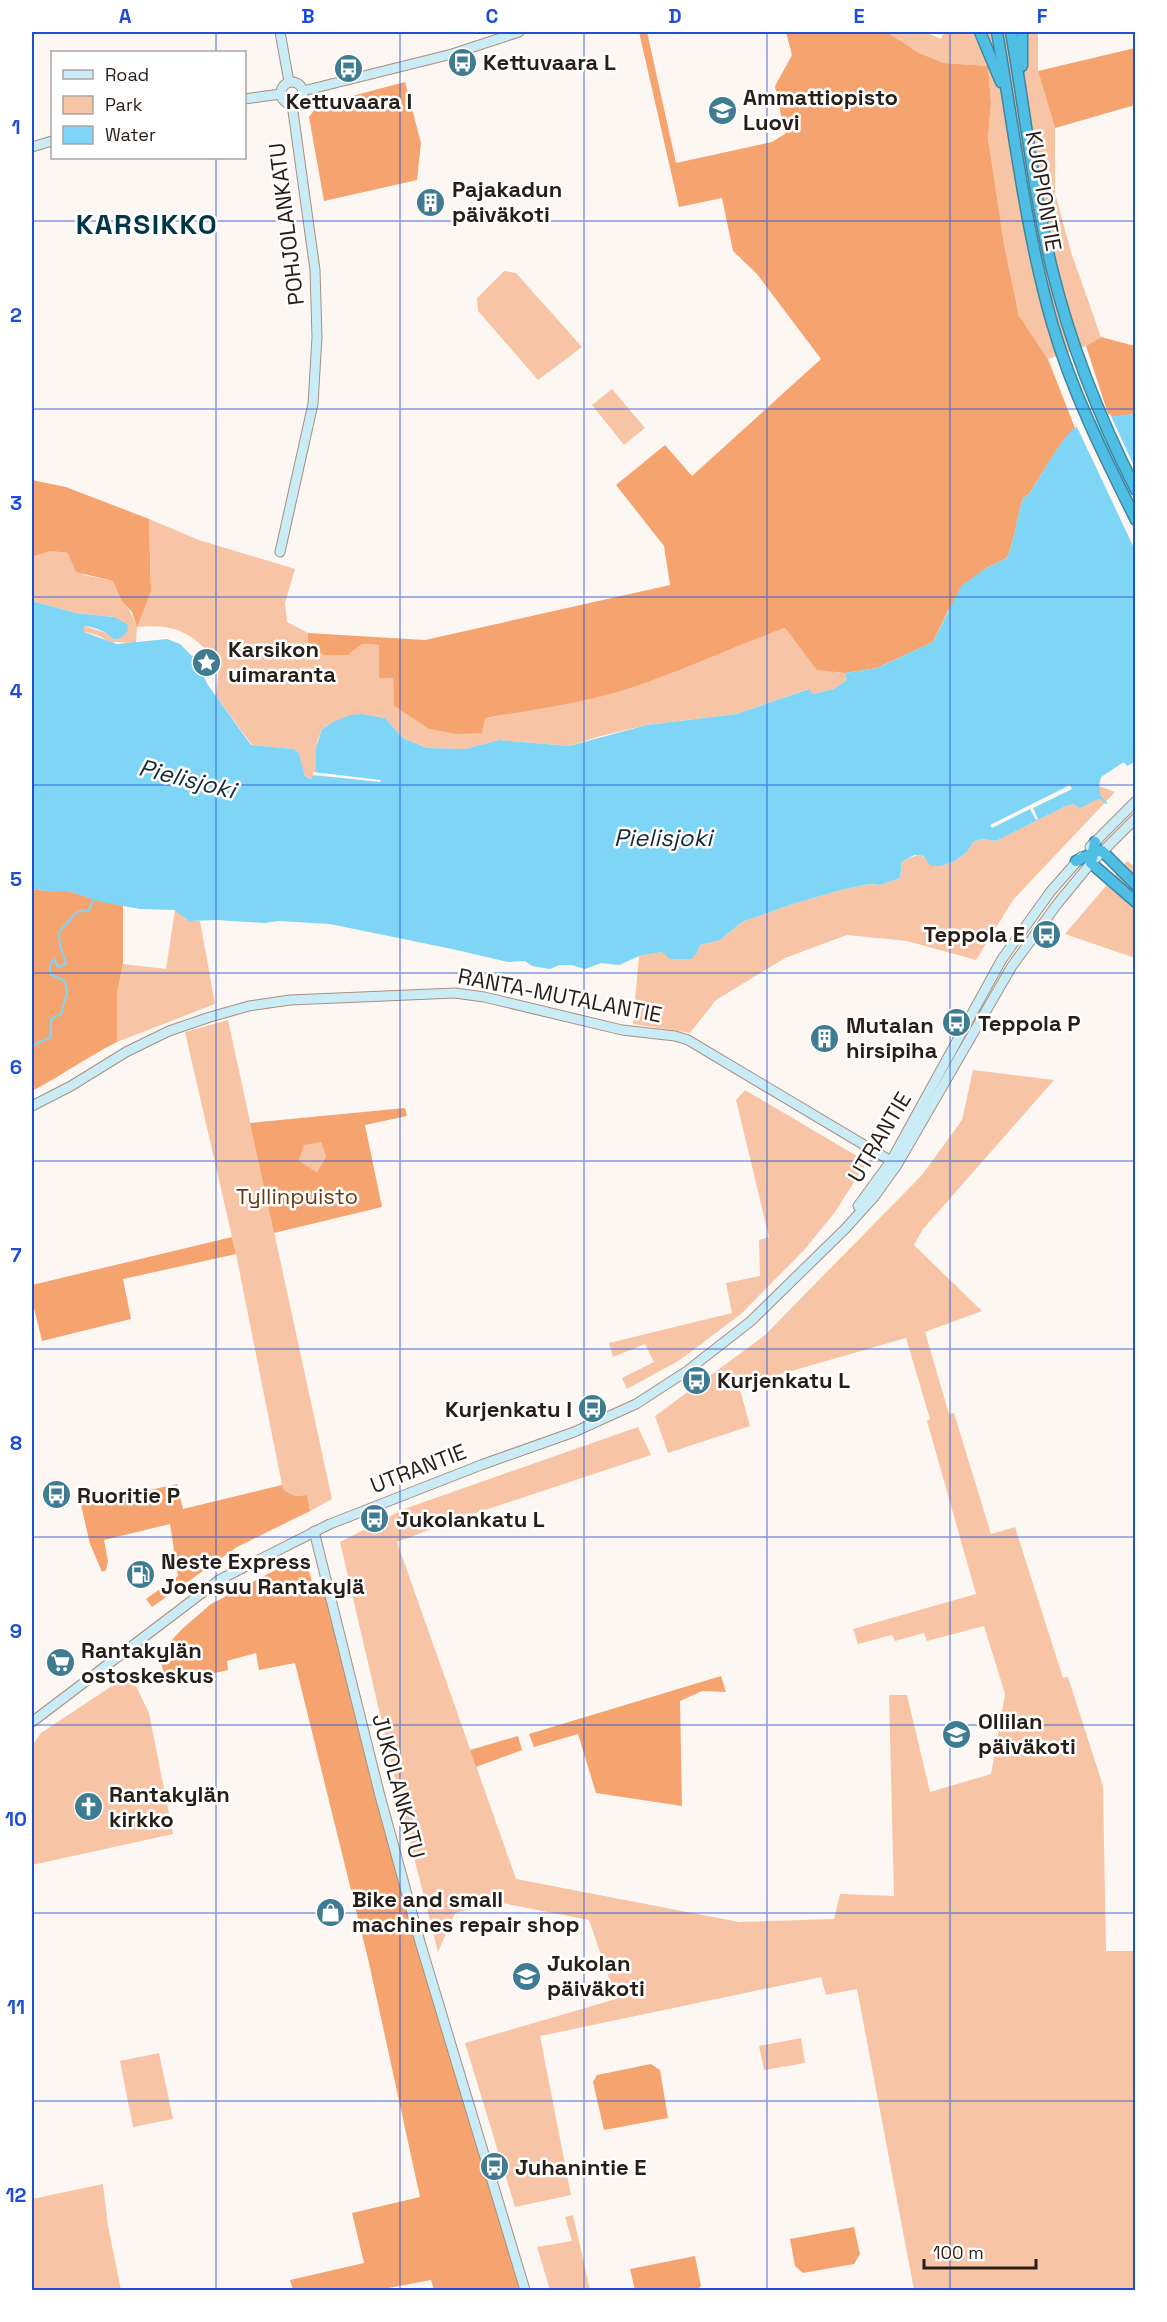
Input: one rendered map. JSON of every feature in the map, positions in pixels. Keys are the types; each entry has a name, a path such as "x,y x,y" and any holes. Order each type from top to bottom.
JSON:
{"highway":[{"path":"980,32 1010,101"},
{"name":"KUOPIONTIE","path":"997,32 1010,101 1029,230 1042,287 1062,355 1097,443 1136,520"},
{"name":"KUOPIONTIE","path":"1011,32 1042,227 1051,267 1074,350 1109,437 1136,490"},
{"path":"1022,32 1023,99"},
{"path":"1076,861 1095,852"},
{"path":"1095,852 1136,885"},
{"path":"1095,852 1136,902"}],"main road":[{"path":"280,32 289,82"},
{"path":"303,91 452,54 519,32"},
{"path":"280,94 283,86 289,82 298,83 303,91"},
{"path":"280,94 285,102 292,104 300,100 303,91"},
{"path":"246,99 280,94"},
{"name":"POHJOLANKATU","path":"280,552 313,404 317,337 315,270 292,104"},
{"path":"32,147 51,141"},
{"name":"UTRANTIE","path":"32,1722 219,1580 314,1532 394,1497 574,1432 636,1404 687,1371 751,1321 874,1197 897,1165 1012,966 1095,852 1136,801"},
{"name":"UTRANTIE","path":"1095,852 1136,818"},
{"name":"UTRANTIE","path":"817,1256 891,1161 1002,959 1076,861"},
{"name":"RANTA-MUTALANTIE","path":"32,1106 71,1086 126,1052 169,1031 249,1006 300,1000 455,993 484,997 622,1030 675,1036 688,1040 891,1161"},
{"name":"JUKOLANKATU","path":"314,1532 380,1796 417,1931 525,2290"}],"green space":[{"path":"639,32 647,32 676,163 772,142 785,134 775,86 792,55 786,32 887,32 919,53 944,63 988,66 991,103 988,138 1004,244 1019,316 1048,359 1075,428 1056,451 1029,494 1023,498 1007,558 986,568 948,611 933,642 877,668 845,673 817,670 785,628 630,688 558,706 485,718 482,733 455,734 429,729 394,706 393,678 379,678 379,645 362,644 348,655 324,655 308,647 308,633 425,640 670,585 664,546 616,485 665,445 692,476 821,359 757,274 733,251 722,198 679,207"},
{"path":"887,32 925,32 941,39 944,32 1038,32 1038,71 1055,128 1055,193 1071,252 1101,337 1086,346 1048,359 1019,316 1004,244 988,138 991,103 988,66 944,63 919,53"},
{"path":"1135,48 1135,105 1055,128 1038,71"},
{"path":"405,82 421,143 417,180 324,201 309,117 318,105"},
{"path":"504,271 516,273 582,347 538,380 478,311 477,298"},
{"path":"1101,337 1135,346 1135,414 1109,417 1086,346"},
{"path":"612,389 645,428 624,445 592,405"},
{"path":"32,480 66,487 149,519 151,591 137,627 132,612 122,601 113,581 76,572 68,553 50,551 32,557"},
{"path":"149,519 199,540 295,569 285,603 287,622 308,633 308,647 348,655 362,644 379,645 379,678 393,678 394,706 429,729 455,734 485,718 543,708 785,628 817,669 845,673 847,680 834,689 813,694 808,689 736,714 647,725 569,746 499,740 465,749 427,748 403,738 385,718 362,714 333,722 322,729 317,742 316,772 312,779 305,776 294,749 252,745 216,696 219,666 202,646 184,633 163,627 137,627 136,643 110,642 97,635 84,632 84,626 110,634 113,639 114,617 76,613 32,601 32,557 50,551 69,553 84,575 113,581 136,624 151,582"},
{"path":"1099,786 1115,792 1013,900 976,960 907,941 847,935 785,958 716,1000 690,1033 633,1024 639,956 662,952 697,953 700,945 720,940 742,922 841,890 869,884 880,885 900,878 902,862 914,857 926,857 941,866 955,861 967,852 973,842 982,839 996,841 1066,806 1074,804 1079,808"},
{"path":"1127,861 1135,867 1135,958 1065,934"},
{"path":"32,890 67,891 123,905 123,964 117,993 117,1042 32,1091"},
{"path":"175,910 189,921 200,921 215,1004 117,1042 117,993 123,964 166,969"},
{"path":"228,1020 332,1499 310,1511 307,1495 295,1496 284,1490 282,1485 236,1254 185,1032"},
{"path":"973,1070 1054,1080 923,1229 914,1245 982,1311 925,1332 949,1414 954,1413 991,1534 1015,1527 1063,1678 1068,1677 1103,1786 1106,1951 1133,1951 1136,1994 1135,2290 914,2290 857,1989 826,1995 821,1977 540,2036 571,2195 515,2207 465,2043 616,1999 589,1920 497,1902 455,1913 438,1952 404,1818 340,1542 404,1509 638,1427 651,1455 461,1518 397,1542 516,1879 739,1922 834,1919 840,1894 894,1896 889,1695 907,1695 930,1792 991,1774 1005,1694 984,1626 927,1641 924,1633 895,1641 892,1635 858,1644 853,1629 976,1594 906,1338 739,1386 750,1426 668,1453 655,1416 764,1336 922,1175 962,1120"},
{"path":"745,1090 867,1162 835,1212 805,1249 741,1314 680,1360 627,1389 622,1378 654,1362 645,1344 613,1357 609,1343 732,1313 726,1283 760,1276 759,1240 769,1237 736,1100"},
{"name":"Tyllinpuisto","path":"405,1108 407,1116 365,1125 382,1207 274,1233 250,1123","holes":["321,1142 326,1157 317,1172 299,1161 304,1145"]},
{"path":"321,1142 326,1157 317,1172 299,1161 304,1144"},
{"path":"232,1237 236,1254 123,1279 131,1319 42,1341 32,1300 32,1285"},
{"path":"177,1484 183,1509 282,1485 284,1490 295,1496 307,1495 310,1511 237,1547 152,1607 146,1599 178,1576 170,1524 104,1540 108,1561 106,1570 102,1572 90,1544 81,1505"},
{"path":"304,1555 314,1588 326,1595 420,1953 521,2290 434,2290 431,2280 378,2290 293,2290 290,2280 364,2263 352,2213 420,2197 369,1963 295,1663 259,1670 256,1653 227,1661 228,1670 168,1684 158,1655 182,1629 211,1604"},
{"path":"130,1674 149,1713 173,1834 32,1865 32,1746 41,1733"},
{"path":"721,1676 726,1692 702,1691 680,1701 682,1806 596,1793 578,1734 534,1747 529,1734"},
{"path":"518,1736 522,1750 476,1767 470,1750"},
{"path":"801,2038 805,2063 764,2070 759,2046"},
{"path":"159,2053 173,2119 133,2127 120,2061"},
{"path":"651,2064 660,2070 668,2118 604,2130 593,2082 597,2075"},
{"path":"103,2184 108,2226 121,2290 32,2290 32,2199"},
{"path":"573,2215 590,2290 550,2290 537,2247 572,2241 565,2217"},
{"path":"854,2227 860,2254 854,2264 803,2273 795,2266 790,2239"},
{"path":"695,2256 701,2286 698,2290 635,2290 630,2269"}],"water":[{"name":"Pielisjoki","path":"1135,414 1135,762 1127,766 1124,762 1101,777 1099,786 1101,798 1082,807 1079,808 1074,804 1066,806 996,841 982,839 973,842 967,852 955,861 941,866 930,866 924,856 914,855 902,862 900,878 880,885 869,884 841,890 742,922 720,940 700,945 697,953 691,959 670,959 662,952 639,956 619,965 601,963 585,969 571,965 559,965 550,969 532,966 525,961 508,962 330,924 278,921 265,923 189,921 174,910 140,909 101,902 68,891 32,890 32,601 76,613 114,617 127,624 128,630 118,639 113,639 92,627 84,626 84,632 117,644 167,639 180,644 194,658 208,685 251,745 294,749 299,754 305,776 311,779 316,772 316,748 322,729 351,715 362,714 385,718 403,738 427,748 465,749 499,740 569,746 647,725 736,714 809,689 813,694 834,689 847,680 845,673 877,668 933,642 961,586 986,568 1007,558 1023,498 1029,494 1069,433 1089,421"}],"pier":[{"path":"1110,414 1135,468 1135,503 1095,418"},
{"path":"1086,420 1097,429 1135,509 1135,550 1076,425"},
{"path":"313,772 381,780 380,782 313,775"},
{"path":"1070,785 1072,789 1033,808 1038,819 1036,820 1030,809 992,828 990,825"}],"waterway":[{"path":"1101,798 1106,803"},
{"path":"32,1046 51,1037 51,1019 61,1014 67,992 65,981 50,974 50,965 54,959 58,967 66,964 60,946 59,932 77,912 89,910 94,899"}],"place":[{"name":"Kettuvaara L","path":"462,62"},
{"name":"Kettuvaara I","path":"349,69"},
{"name":"Ammattiopisto Luovi","path":"722,110"},
{"name":"Pajakadun päiväkoti","path":"431,202"},
{"name":"Karsikon uimaranta","path":"207,662"},
{"name":"Teppola E","path":"1046,934"},
{"name":"Teppola P","path":"957,1023"},
{"name":"Mutalan hirsipiha","path":"825,1038"},
{"name":"Kurjenkatu L","path":"696,1380"},
{"name":"Kurjenkatu I","path":"593,1409"},
{"name":"Ruoritie P","path":"56,1495"},
{"name":"Jukolankatu L","path":"375,1519"},
{"name":"Neste Express Joensuu Rantakylä","path":"140,1574"},
{"name":"Rantakylän ostoskeskus","path":"60,1663"},
{"name":"Ollilan päiväkoti","path":"957,1734"},
{"name":"Rantakylän kirkko","path":"88,1807"},
{"name":"Bike and small machines repair shop","path":"331,1912"},
{"name":"Jukolan päiväkoti","path":"526,1976"},
{"name":"Juhanintie E","path":"494,2167"}],"district":[{"name":"KARSIKKO","path":"147,224"}]}
